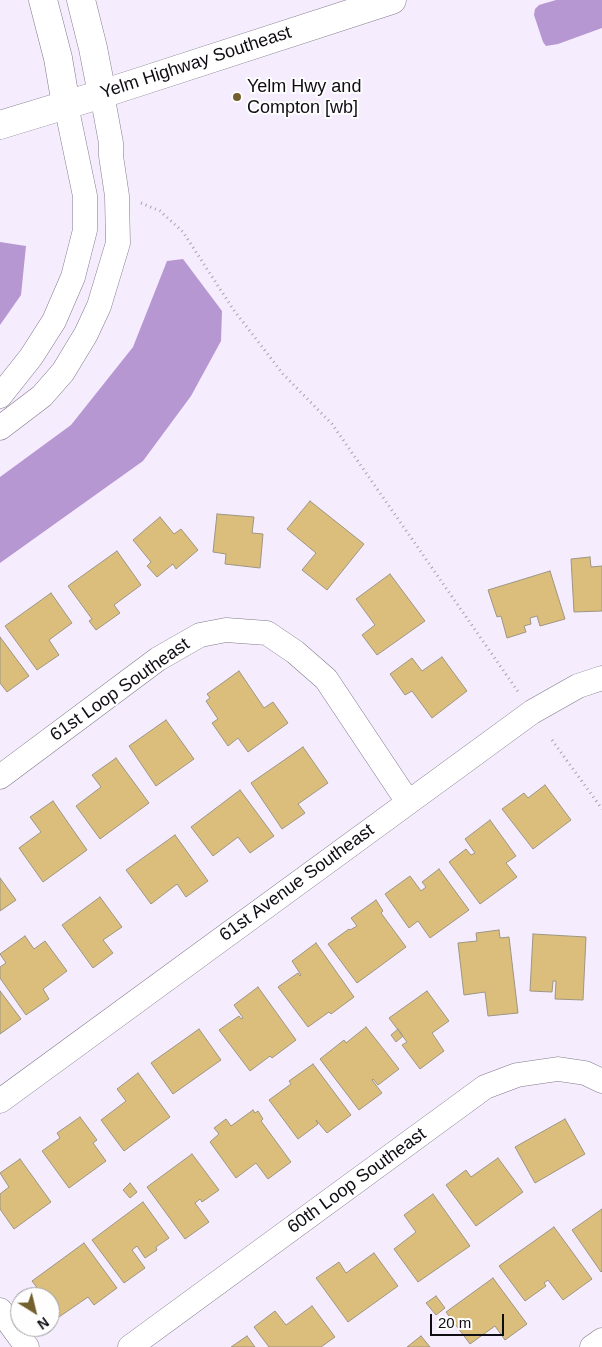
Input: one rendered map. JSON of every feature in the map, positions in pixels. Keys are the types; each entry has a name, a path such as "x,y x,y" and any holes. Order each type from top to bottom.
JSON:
{"main road":[{"path":"43,0 58,58 66,105"},
{"path":"82,0 102,94"},
{"name":"Yelm Highway Southeast","path":"0,125 392,0"}],"street":[{"path":"0,428 42,396 63,372 86,334 99,306 118,243 117,196 111,143 102,94"},
{"path":"0,396 31,357 54,321 73,277 85,230 86,196 66,105"},
{"name":"61st Loop Southeast","path":"0,777 158,659 200,634 226,630 267,633 295,652 326,679 408,802"},
{"name":"61st Avenue Southeast","path":"0,1101 532,712 578,686 602,678"},
{"name":"60th Loop Southeast","path":"130,1347 485,1087 517,1075 558,1069 585,1073 602,1081"},
{"path":"0,1310 27,1347"},
{"path":"592,1347 602,1340"}],"path":[{"path":"138,201 160,211 183,232 232,309 283,374 332,424 519,694"},
{"path":"552,740 602,809"}],"shaded area":[{"path":"556,0 602,0 602,28 558,44 546,46 534,15 535,9 539,5"},
{"path":"0,242 26,246 21,295 0,325"},
{"path":"183,259 222,311 221,341 191,396 143,461 0,563 0,477 71,425 133,347 167,261"}],"building":[{"path":"310,501 364,544 327,590 302,570 316,553 287,529"},
{"path":"217,514 254,517 252,533 263,534 260,568 225,564 226,554 213,552"},
{"path":"160,517 174,534 181,529 198,550 176,569 173,564 157,577 147,566 151,562 133,540"},
{"path":"117,551 141,585 114,605 120,613 96,630 89,621 92,619 68,586"},
{"path":"590,557 591,567 602,566 602,611 574,612 571,559"},
{"path":"550,571 565,619 540,626 537,616 530,618 531,624 524,626 526,632 507,638 501,616 497,617 488,590"},
{"path":"390,574 425,621 377,655 362,635 375,625 356,599"},
{"path":"51,593 72,623 49,640 59,655 37,670 5,626"},
{"path":"0,637 29,676 7,692 0,683"},
{"path":"442,657 467,691 432,718 412,691 405,695 390,674 412,658 422,671"},
{"path":"239,671 264,708 273,702 288,723 248,752 238,738 228,746 212,723 218,719 206,701 210,698 207,694"},
{"path":"166,720 194,759 156,786 129,746"},
{"path":"303,747 328,783 298,804 305,813 282,829 251,783"},
{"path":"116,758 149,803 100,839 76,806 101,787 92,775"},
{"path":"545,785 571,820 533,849 502,809 524,793 528,798"},
{"path":"240,790 274,836 250,853 238,837 213,856 191,827"},
{"path":"53,801 87,850 43,882 19,848 41,832 30,817"},
{"path":"490,820 516,856 506,863 517,877 480,904 449,862 466,849 471,855 475,853 465,839"},
{"path":"175,835 208,881 186,897 177,884 151,904 126,870"},
{"path":"439,869 469,910 430,938 418,921 409,928 385,894 410,876 421,891 426,887 422,882"},
{"path":"0,878 16,900 0,911"},
{"path":"100,897 122,927 103,940 113,953 93,968 62,925"},
{"path":"376,900 383,911 381,913 406,947 357,983 328,944 349,929 357,926 351,918"},
{"path":"499,930 500,938 509,937 518,1013 488,1016 485,992 464,995 458,943 477,941 476,933"},
{"path":"533,934 586,937 583,1000 555,999 556,981 553,981 552,992 530,991"},
{"path":"25,936 34,949 45,941 67,971 43,989 49,999 26,1015 0,978 0,967 6,963 0,954"},
{"path":"316,943 354,997 331,1014 329,1012 308,1027 278,987 298,973 301,975 292,961"},
{"path":"258,987 296,1040 272,1058 270,1056 250,1071 219,1030 239,1016 241,1019 243,1018 234,1005"},
{"path":"0,991 21,1019 0,1034"},
{"path":"427,991 449,1021 432,1033 444,1051 420,1069 402,1045 407,1042 389,1018"},
{"path":"366,1027 399,1069 378,1085 372,1080 382,1093 359,1110 320,1059 344,1040 346,1043"},
{"path":"199,1029 221,1060 173,1094 151,1063"},
{"path":"398,1029 403,1036 396,1042 391,1035"},
{"path":"313,1064 351,1115 327,1133 316,1120 318,1124 298,1139 269,1100 291,1084 289,1081"},
{"path":"138,1073 170,1117 124,1151 101,1120 126,1101 117,1089"},
{"path":"253,1110 255,1113 258,1111 263,1119 261,1121 291,1162 268,1179 256,1163 236,1178 210,1142 219,1134 214,1128 226,1119 231,1126"},
{"path":"80,1117 97,1140 93,1143 106,1161 69,1188 42,1151 60,1138 57,1133"},
{"path":"565,1119 585,1154 535,1183 515,1147"},
{"path":"192,1154 219,1190 202,1202 200,1199 195,1203 209,1222 185,1239 147,1187"},
{"path":"498,1158 523,1192 476,1226 446,1185 466,1170 471,1177"},
{"path":"20,1159 51,1202 14,1229 0,1209 0,1194 9,1187 0,1173"},
{"path":"130,1183 137,1192 130,1198 123,1190"},
{"path":"433,1194 470,1246 418,1282 394,1249 416,1232 404,1215"},
{"path":"143,1202 169,1238 156,1247 157,1250 145,1258 137,1246 132,1250 145,1268 124,1283 92,1240"},
{"path":"602,1209 602,1271 601,1272 572,1230"},
{"path":"554,1227 592,1279 563,1300 548,1280 544,1283 546,1286 525,1301 499,1266"},
{"path":"84,1243 117,1288 94,1305 88,1297 60,1316 60,1287 36,1287 32,1281"},
{"path":"374,1253 398,1286 348,1322 316,1278 339,1262 346,1273"},
{"path":"493,1278 527,1324 505,1340 495,1326 470,1344 446,1312"},
{"path":"436,1296 445,1308 436,1315 426,1303"},
{"path":"312,1306 335,1337 321,1347 269,1347 254,1327 275,1311 286,1325"},
{"path":"247,1336 255,1347 231,1347"},
{"path":"421,1336 430,1347 407,1347"}],"place":[{"name":"Yelm Hwy and Compton [wb]","path":"237,97"}]}
